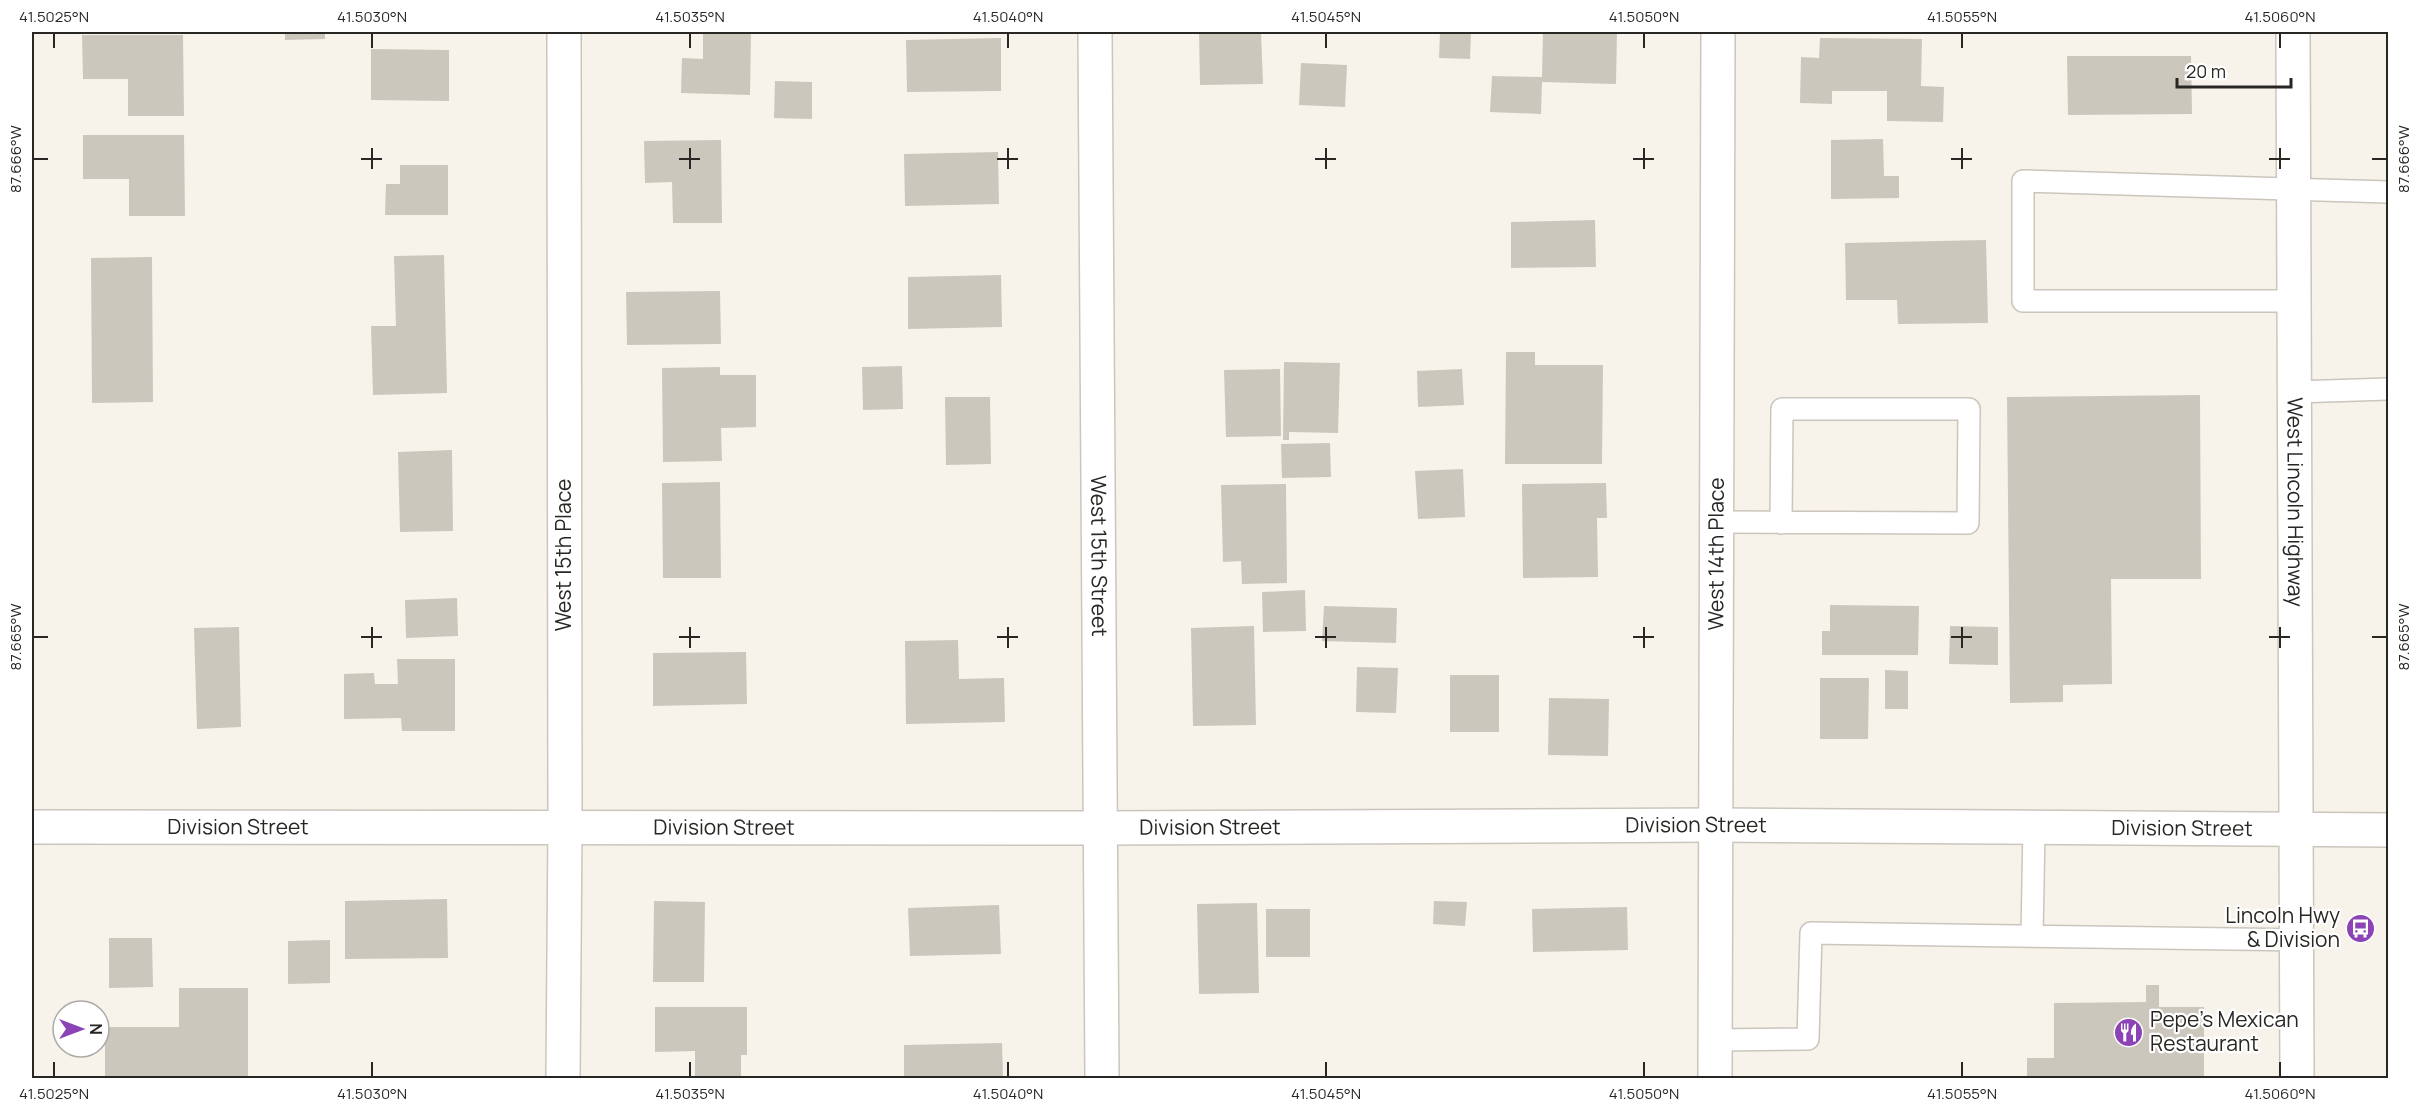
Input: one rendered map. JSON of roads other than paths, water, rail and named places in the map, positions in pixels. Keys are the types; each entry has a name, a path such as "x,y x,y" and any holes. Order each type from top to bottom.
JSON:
{"street":[{"name":"West 15th Place","path":"563,1078 564,32"},
{"name":"West 15th Street","path":"1095,32 1102,1078"},
{"name":"West 14th Place","path":"1715,1078 1718,32"},
{"name":"West Lincoln Highway","path":"2293,32 2297,1078"},
{"name":"Division Street","path":"32,827 1100,828 1716,825 2388,830"}],"lane":[{"path":"2295,302 2023,302 2023,181 2388,192"},
{"path":"2295,392 2388,389"},
{"path":"1717,522 1781,523 1968,523 1969,410 1782,409 1781,523"},
{"path":"2032,936 2034,828"},
{"path":"1715,1040 1808,1039 1811,933 2297,940"}],"place":[{"name":"Lincoln Hwy & Division","path":"2361,928"},
{"name":"Pepe's Mexican Restaurant","path":"2129,1032"}]}
